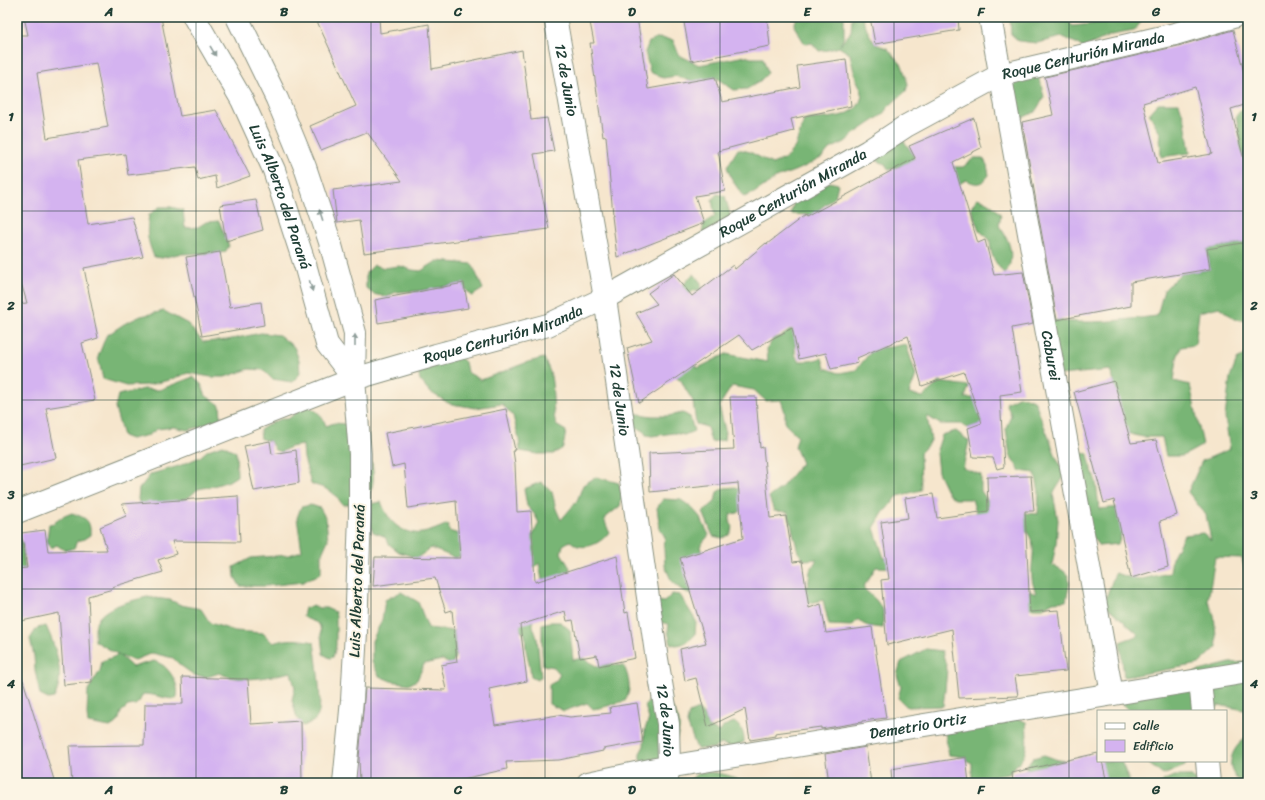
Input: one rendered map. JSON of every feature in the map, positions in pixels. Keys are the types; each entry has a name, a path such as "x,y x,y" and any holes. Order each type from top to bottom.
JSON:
{"street":[{"name":"Luis Alberto del Paraná","path":"194,17 242,100 274,170 306,268 327,344 354,379"},
{"name":"Luis Alberto del Paraná","path":"237,17 270,84 305,167 330,242 355,333 354,379 360,454 360,514 352,700 344,783"},
{"name":"12 de Junio","path":"555,17 605,298 655,645 668,724 667,775"},
{"name":"Caburei","path":"990,17 1112,694"},
{"name":"Roque Centurión Miranda","path":"17,512 354,379 548,325 605,298 868,151 906,126 1000,75 1175,34 1233,17"},
{"path":"242,100 270,84"},
{"name":"Demetrio Ortiz","path":"588,783 615,776 667,775 1112,694 1248,672"},
{"path":"1200,680 1203,710"},
{"path":"1207,762 1209,783"}],"green space":[{"path":"797,17 844,17 844,37 840,45 851,32 852,18 862,17 875,44 887,48 902,65 908,84 906,91 889,106 882,115 845,142 828,150 823,157 802,168 776,178 754,193 744,197 732,180 727,167 738,149 750,152 772,164 785,159 795,147 804,120 840,116 855,109 860,102 862,92 856,78 850,54 839,47 819,51 812,43 805,44 794,26"},
{"path":"1010,17 1063,17 1073,26 1105,22 1117,17 1140,17 1141,22 1134,31 1111,35 1083,48 1062,37 1037,43 1019,41 1011,34"},
{"path":"658,38 673,40 679,55 699,65 745,56 751,58 763,58 768,73 759,82 747,89 734,90 715,77 693,82 676,76 663,78 650,72 645,52 649,42"},
{"path":"1037,66 1044,97 1035,112 1022,118 1005,71"},
{"path":"1158,103 1179,103 1185,121 1190,153 1161,157 1160,133 1149,113"},
{"path":"1248,108 1248,156 1241,156 1227,146 1241,142 1236,116 1241,110"},
{"path":"903,140 911,151 915,161 908,168 899,166 889,170 885,164 876,160 877,152"},
{"path":"974,158 983,158 987,165 989,175 984,181 979,183 973,183 966,180 954,187 944,167 963,167"},
{"path":"829,182 838,184 835,197 812,215 791,214 794,202"},
{"path":"717,194 725,196 731,218 702,234 704,223 715,216 712,200"},
{"path":"977,198 990,204 1001,215 999,226 1007,238 1011,253 1010,264 1004,274 992,254 990,240 979,230 971,208"},
{"path":"159,207 171,207 183,210 185,228 198,227 206,222 219,221 229,246 225,252 220,253 178,254 162,258 154,257 147,232 148,222 149,215"},
{"path":"1248,242 1248,320 1234,319 1219,307 1199,312 1195,345 1181,347 1177,358 1174,381 1190,385 1203,445 1183,456 1166,456 1162,437 1143,437 1126,433 1111,370 1050,376 1037,342 1053,320 1092,322 1157,316 1164,290 1180,274 1210,269 1207,249"},
{"path":"437,261 472,264 483,289 472,296 465,289 464,283 418,291 396,292 387,297 373,294 366,288 366,273 374,265 383,268 400,266 421,271"},
{"path":"694,274 701,283 701,289 693,291 687,296 674,297 689,278"},
{"path":"164,311 188,324 203,342 227,340 261,333 279,335 294,347 299,360 300,374 292,382 272,379 263,370 249,369 225,377 211,377 188,373 169,380 148,385 126,386 103,379 98,357 106,336 124,324 141,316"},
{"path":"795,327 795,355 799,361 810,361 822,358 825,368 839,373 856,370 874,348 906,344 916,375 909,394 923,397 939,382 969,386 965,398 984,398 997,401 1001,414 986,422 968,428 961,424 940,424 927,416 931,441 920,453 921,490 898,496 883,513 874,528 884,558 912,556 900,568 876,567 863,588 876,600 883,610 883,628 863,624 858,619 852,626 829,625 823,600 806,604 794,583 808,587 810,571 817,559 804,560 798,552 788,512 774,511 769,497 781,488 802,463 795,447 798,436 785,424 785,412 781,400 766,401 754,390 732,386 719,406 725,430 724,440 711,442 707,427 696,424 693,401 681,380 671,373 690,359 698,368 726,354 768,362 767,349 773,339 782,336"},
{"path":"443,342 465,362 467,372 481,380 528,362 544,358 551,376 556,425 566,431 563,448 553,454 537,454 520,451 519,439 513,416 502,404 475,408 452,405 430,392 420,380 417,366 426,354"},
{"path":"1248,352 1248,584 1242,558 1215,557 1208,601 1214,615 1217,647 1199,664 1124,677 1120,642 1139,635 1104,604 1115,573 1137,580 1170,573 1172,558 1184,535 1203,533 1211,540 1206,515 1188,492 1202,461 1230,449 1225,417 1230,378 1237,360"},
{"path":"193,377 201,384 206,396 220,405 221,418 216,423 187,430 174,427 157,429 149,435 131,439 123,436 115,408 118,395 144,389 159,390"},
{"path":"1020,396 1034,400 1057,459 1065,475 1053,494 1058,520 1052,565 1064,571 1067,575 1069,578 1069,588 1066,601 1053,602 1043,608 1022,608 1015,585 1036,594 1032,582 1033,548 1030,537 1026,531 960,515 976,513 972,499 955,499 948,493 938,472 936,453 942,435 956,431 969,441 963,468 981,475 981,491 988,501 1010,512 1038,514 1039,491 1035,473 1020,471 1010,455 1006,429 1011,415 1006,403"},
{"path":"306,405 319,413 326,426 334,423 345,424 349,431 355,454 372,463 372,487 370,493 360,501 343,505 330,491 311,484 304,458 303,445 290,447 281,452 275,450 270,441 261,439 260,430 273,422 281,419 288,419"},
{"path":"632,413 652,416 668,416 683,413 690,417 694,431 684,435 674,433 652,436 646,435 643,430 628,427"},
{"path":"223,445 236,452 237,476 229,481 198,489 188,498 141,509 138,499 139,489 151,474 179,466 200,457 208,450"},
{"path":"1077,451 1088,454 1096,482 1099,509 1123,507 1132,531 1121,534 1118,544 1099,546 1089,533"},
{"path":"596,477 619,483 622,496 620,506 604,519 609,532 596,544 583,547 570,541 563,545 561,553 570,568 567,577 542,580 539,563 533,569 522,537 533,535 539,523 535,515 527,506 524,489 541,482 552,492 556,509 561,520 577,501 583,485"},
{"path":"735,487 742,490 746,506 738,513 730,514 730,522 733,527 729,535 722,538 713,536 703,512 715,502 717,492 724,488"},
{"path":"663,499 681,500 691,507 700,517 709,535 700,546 704,563 693,596 683,591 672,582 665,566 665,537 660,529 657,508"},
{"path":"381,502 386,513 393,522 397,526 407,531 422,533 448,524 449,531 465,536 470,552 455,558 431,548 417,558 399,552 390,545 384,536 373,532 369,518 370,504"},
{"path":"311,505 320,508 326,519 328,540 321,556 321,574 303,582 266,586 240,586 235,577 234,567 251,558 289,555 302,551 297,518 301,507"},
{"path":"72,513 87,520 90,526 90,535 77,541 72,549 65,550 57,545 50,548 47,539 49,524 54,523 62,517"},
{"path":"17,536 22,542 25,568 21,573 17,574"},
{"path":"401,592 418,602 428,628 454,631 456,653 452,665 442,660 424,664 417,680 410,684 391,681 379,676 372,662 372,641 382,620 385,600"},
{"path":"510,592 532,612 533,626 537,638 541,677 537,680 531,677 526,650 525,634 520,630"},
{"path":"672,594 680,595 696,621 695,635 687,642 678,645 671,644 668,631 669,624 653,621 658,601 664,602"},
{"path":"147,597 170,600 181,605 201,609 210,623 235,631 263,633 273,643 283,640 304,640 314,642 320,702 316,719 303,726 297,718 292,700 295,688 291,672 246,679 219,673 207,677 194,675 173,658 152,653 135,660 120,656 132,667 154,661 164,666 170,673 177,686 176,699 143,694 139,702 135,705 128,706 121,712 118,722 110,727 88,723 88,690 100,671 102,661 119,655 95,641 95,628 97,621 108,610 116,606"},
{"path":"314,606 326,608 335,612 336,646 333,657 330,658 323,654 320,626 303,616 305,608"},
{"path":"549,622 560,622 570,630 573,660 583,658 596,666 612,664 624,666 629,684 625,701 602,708 593,709 587,703 564,711 549,704 549,685 556,681 560,674 554,667 543,665 542,624"},
{"path":"46,626 56,653 59,671 58,689 54,698 48,699 40,695 30,639 37,628"},
{"path":"926,649 942,651 947,669 943,706 907,707 898,698 901,687 897,675 901,662"},
{"path":"1248,662 1248,708 1244,710 1219,705 1215,710 1128,710 1112,694 1230,663"},
{"path":"658,697 671,706 678,718 679,731 674,743 663,761 642,761 640,759 640,753 644,746 645,729 649,719 645,706 650,699"},
{"path":"698,709 706,718 708,727 720,732 724,726 734,722 742,730 744,742 733,747 720,744 715,748 697,749 687,723 689,713"},
{"path":"1016,718 1026,722 1026,745 1025,754 1022,759 1009,774 972,781 972,763 966,760 966,757 949,755 945,733 994,724 1002,724"},
{"path":"1248,737 1248,783 1241,783 1232,771 1231,758 1237,746"},
{"path":"1044,755 1058,760 1096,764 1100,762 1121,762 1130,783 1022,783 1027,766 1033,758"},
{"path":"1148,762 1187,762 1185,766 1163,775"},
{"path":"699,772 727,775 742,783 687,783"},
{"path":"1174,776 1192,776 1197,783 1160,783"}],"building":[{"path":"24,17 161,17 180,116 216,110 250,176 217,188 215,176 198,180 195,167 128,175 125,154 78,160 88,224 132,217 143,257 84,268 98,338 82,343 95,400 46,408 56,458 20,466 17,451 17,304 27,303 17,269 17,236 20,236 17,210 17,35 28,35","holes":["96,63 108,127 47,138 37,73"]},
{"path":"315,17 379,17 380,33 429,24 432,69 522,50 531,120 547,118 554,151 534,154 549,229 364,253 359,220 337,223 333,190 402,181 367,132 321,150 310,126 356,106"},
{"path":"589,17 637,17 648,89 715,77 722,102 800,87 797,66 846,59 851,106 791,119 794,131 718,151 725,191 695,196 704,223 617,257 612,216 606,136 603,137 590,43 594,43"},
{"path":"683,17 767,17 770,46 691,61"},
{"path":"870,17 958,17 959,30 875,44"},
{"path":"1233,30 1248,88 1248,104 1231,109 1244,160 1248,159 1248,242 1207,249 1210,269 1131,282 1131,306 1057,320 1022,122 1053,115 1045,77 1178,46","holes":["1195,87 1212,154 1158,163 1143,103"]},
{"path":"974,118 981,148 953,162 978,243 985,240 994,275 1023,272 1033,324 1012,328 1022,392 1000,395 1004,467 997,469 993,458 973,457 968,428 982,423 964,372 922,386 908,336 857,358 858,363 831,369 826,353 799,359 792,328 752,350 739,335 639,403 627,348 652,340 636,313 657,304 648,293 674,274 692,296 733,265 735,269 766,243 767,244 805,215 806,217 915,158 909,146"},
{"path":"256,200 263,230 226,241 220,205"},
{"path":"220,252 230,307 261,302 264,325 202,336 186,257"},
{"path":"464,283 468,308 378,323 375,300"},
{"path":"1114,381 1131,443 1156,440 1177,515 1160,521 1168,567 1131,578 1114,500 1104,503 1074,392"},
{"path":"730,397 756,397 760,448 763,447 770,518 786,516 793,562 802,561 809,608 821,604 826,633 872,627 886,718 821,729 821,727 775,733 775,736 750,740 745,709 708,727 696,678 685,681 680,649 706,643 680,558 743,538 738,483 650,492 649,453 734,449"},
{"path":"506,409 515,450 513,450 517,512 531,511 535,582 617,556 625,613 628,612 635,658 599,666 597,655 580,658 573,620 567,621 565,611 520,625 527,681 489,689 495,725 558,715 570,717 611,713 610,707 637,703 643,742 603,749 603,751 559,760 506,762 507,769 445,783 360,783 359,758 365,688 446,690 441,665 457,662 452,610 446,612 435,578 373,586 375,557 460,558 456,501 408,508 404,464 392,467 385,433"},
{"path":"270,441 272,454 296,450 299,483 254,491 244,446"},
{"path":"1031,476 1034,511 1025,511 1030,612 1059,610 1066,671 1015,676 1018,696 959,698 952,629 887,645 881,580 889,579 881,522 908,518 905,498 933,494 937,518 988,511 987,477"},
{"path":"238,496 240,542 172,541 176,554 158,560 163,572 112,587 113,589 88,596 92,682 64,685 59,613 17,622 17,569 27,568 21,533 45,530 48,551 107,550 100,527 126,516 122,504"},
{"path":"182,677 248,679 251,724 301,721 302,783 72,783 69,746 144,745 145,704 183,704"},
{"path":"17,680 23,680 55,783 17,783"},
{"path":"866,747 871,783 829,783 825,754"},
{"path":"1097,753 1097,762 1102,762 1107,783 1013,783 1012,773"},
{"path":"966,757 969,783 892,783 891,769"}]}
